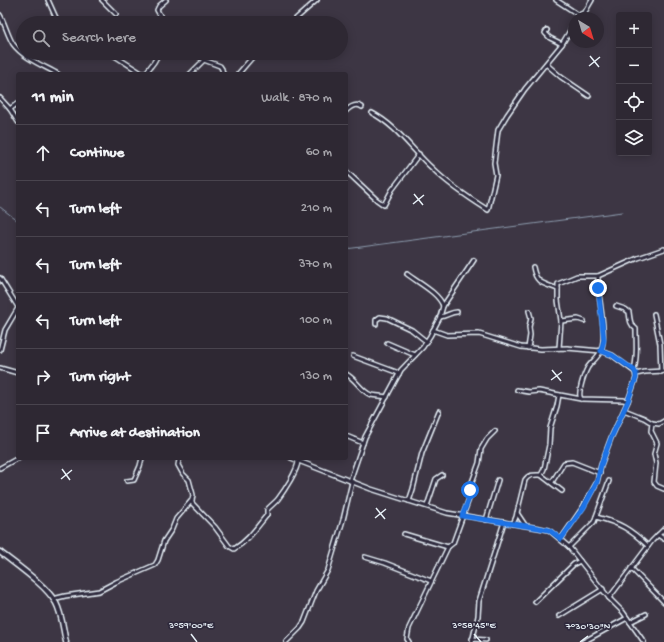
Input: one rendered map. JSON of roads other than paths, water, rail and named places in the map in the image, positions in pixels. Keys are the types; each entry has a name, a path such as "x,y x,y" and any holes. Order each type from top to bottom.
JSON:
{"main road":[{"path":"0,552 43,587 53,599 58,609 66,642"}],"street":[{"path":"48,0 55,16"},
{"path":"102,0 116,14"},
{"path":"161,16 157,10 166,0"},
{"path":"299,16 317,0"},
{"path":"556,0 572,12"},
{"path":"585,12 592,0"},
{"path":"0,15 16,46"},
{"path":"547,30 545,33 550,38 562,44"},
{"path":"372,113 386,121 432,169 469,198 488,210 496,175 494,163 498,130 507,115 562,44 568,34"},
{"path":"36,60 55,72"},
{"path":"121,60 141,72"},
{"path":"146,72 155,60"},
{"path":"192,72 204,60 220,66 223,72"},
{"path":"240,72 250,60"},
{"path":"546,64 561,77 589,96"},
{"path":"0,98 10,108 16,118"},
{"path":"10,108 16,104"},
{"path":"348,109 353,105 362,107"},
{"path":"348,173 384,205 392,190 419,154"},
{"path":"559,348 561,321 558,300 558,284 577,276 598,276 638,258 664,249"},
{"path":"288,641 304,622 316,591 328,570 339,534 351,481 365,437 399,374 427,342 440,317 443,306 474,260"},
{"path":"533,267 534,276 537,280 558,289"},
{"path":"407,274 435,294 443,306"},
{"path":"581,399 579,394 584,376 601,351 604,340 598,276"},
{"path":"0,278 16,304"},
{"path":"561,539 587,502 597,482 611,438 628,401 636,378 635,372 638,343 636,329 632,327 629,322 629,312 616,306"},
{"path":"0,350 5,330 16,311"},
{"path":"528,348 531,318 530,311"},
{"path":"440,317 452,312 457,312"},
{"path":"433,330 447,335 479,334 510,345 528,348 559,348 601,351 612,355 635,372 663,372 660,344 654,314"},
{"path":"376,324 376,320 380,317 387,318 412,330 427,342"},
{"path":"561,321 578,319 584,321"},
{"path":"387,343 415,355"},
{"path":"353,356 399,374"},
{"path":"0,368 16,373"},
{"path":"348,375 353,378 370,395 387,397"},
{"path":"517,390 529,392 539,391 581,399 628,401"},
{"path":"541,475 544,469 549,445 550,428 559,395"},
{"path":"624,410 652,423 659,424 664,421"},
{"path":"409,501 422,453 439,411"},
{"path":"652,423 651,431 657,443 654,454 656,463 654,482 657,486 664,489"},
{"path":"409,642 407,639 409,628 448,546 453,543 470,496 471,485 479,463 481,449 487,439 495,431"},
{"path":"348,437 363,443"},
{"path":"0,468 16,459"},
{"path":"127,481 134,480 142,460"},
{"path":"179,460 178,465 183,474 189,480 193,495 192,503 215,527 229,546 234,549 253,533 262,523 267,515 267,510 277,500 298,466 298,461 351,481 447,513 549,530 569,547 609,598 627,618 644,642"},
{"path":"552,482 564,463 572,462 600,473"},
{"path":"427,506 436,478 442,475"},
{"path":"513,524 525,480 530,476 541,475 562,491"},
{"path":"486,520 498,480"},
{"path":"569,547 586,531 596,517 609,481"},
{"path":"53,599 99,591 155,565 161,554 164,541 172,529 176,519 192,500"},
{"path":"517,513 525,526"},
{"path":"596,517 628,528 648,546"},
{"path":"486,640 472,641 478,616 479,601 504,522"},
{"path":"609,598 648,546 664,529"},
{"path":"404,534 448,546"},
{"path":"658,535 664,539"},
{"path":"365,557 431,581"},
{"path":"534,602 574,564 580,561"},
{"path":"631,568 664,602"},
{"path":"559,616 603,589"},
{"path":"630,622 646,614"},
{"path":"583,642 627,618"}],"waterway":[{"path":"0,207 16,219"},
{"path":"348,249 622,212"}]}
